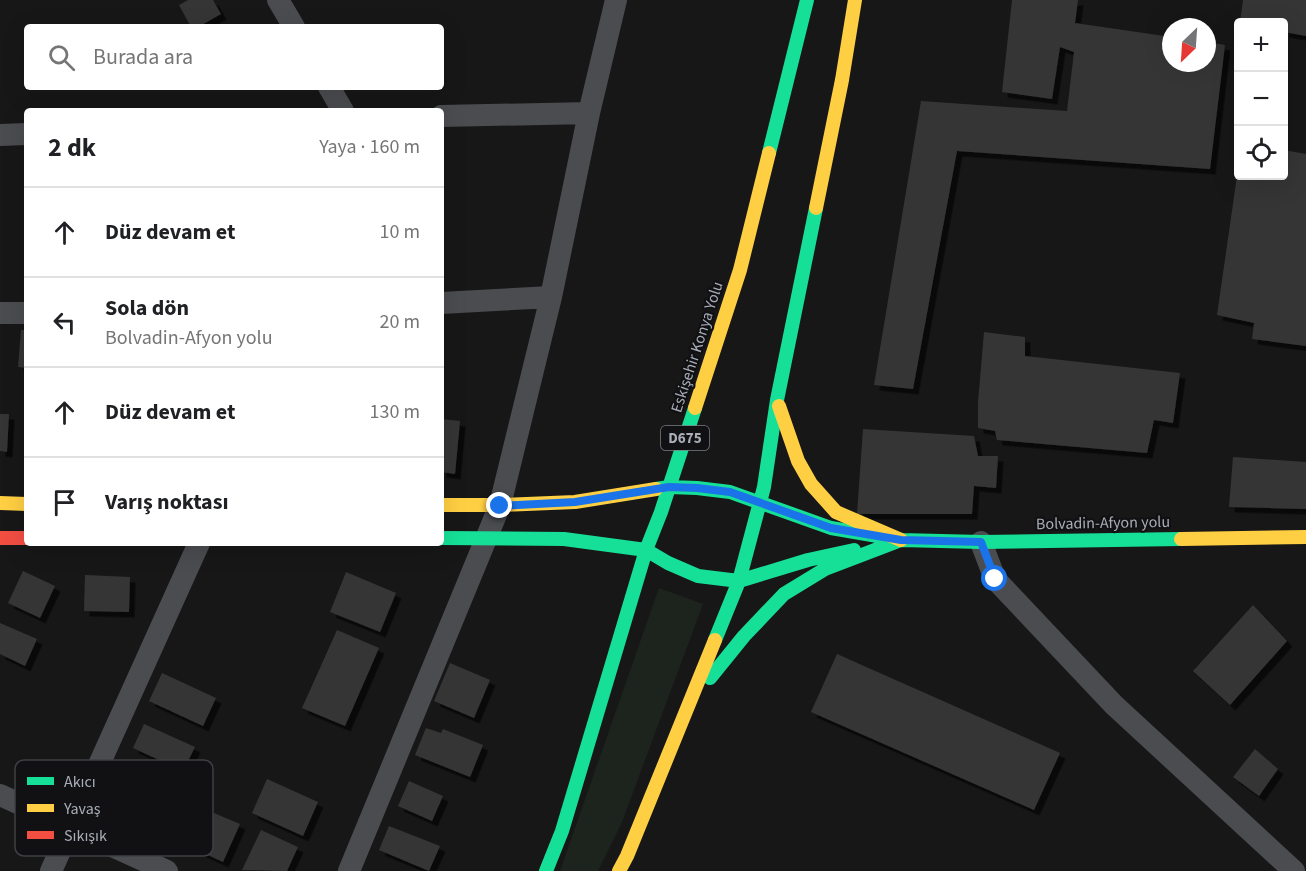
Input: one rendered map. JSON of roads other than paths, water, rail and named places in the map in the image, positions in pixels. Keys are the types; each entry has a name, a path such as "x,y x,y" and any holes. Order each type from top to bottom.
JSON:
{"main road":[{"name":"Eskişehir Konya Yolu","path":"546,871 562,831 645,550 661,512 740,270 807,0"},
{"path":"619,871 739,580 764,487 777,400 842,80 855,0"},
{"path":"777,400 798,461 811,484 836,512 901,540"},
{"path":"444,505 500,506 575,502 669,487 697,488 730,492 831,528 901,540"},
{"path":"0,503 24,504"},
{"name":"Bolvadin-Afyon yolu","path":"901,540 981,542 1306,537"},
{"path":"0,538 24,538"},
{"path":"444,538 564,539 645,550 698,576 739,580 808,560 901,540"},
{"path":"689,702 744,636 783,594 825,569 901,540"}],"street":[{"path":"278,0 292,24"},
{"path":"349,871 500,506 551,297 589,113 616,0"},
{"path":"331,90 341,108"},
{"path":"444,116 589,113"},
{"path":"0,135 24,134"},
{"path":"444,300 551,297"},
{"path":"0,313 24,313"},
{"path":"981,542 995,579 1114,705 1294,871"},
{"path":"102,760 198,546"},
{"path":"0,795 15,802"},
{"path":"51,871 58,856"},
{"path":"134,856 167,871"}]}
